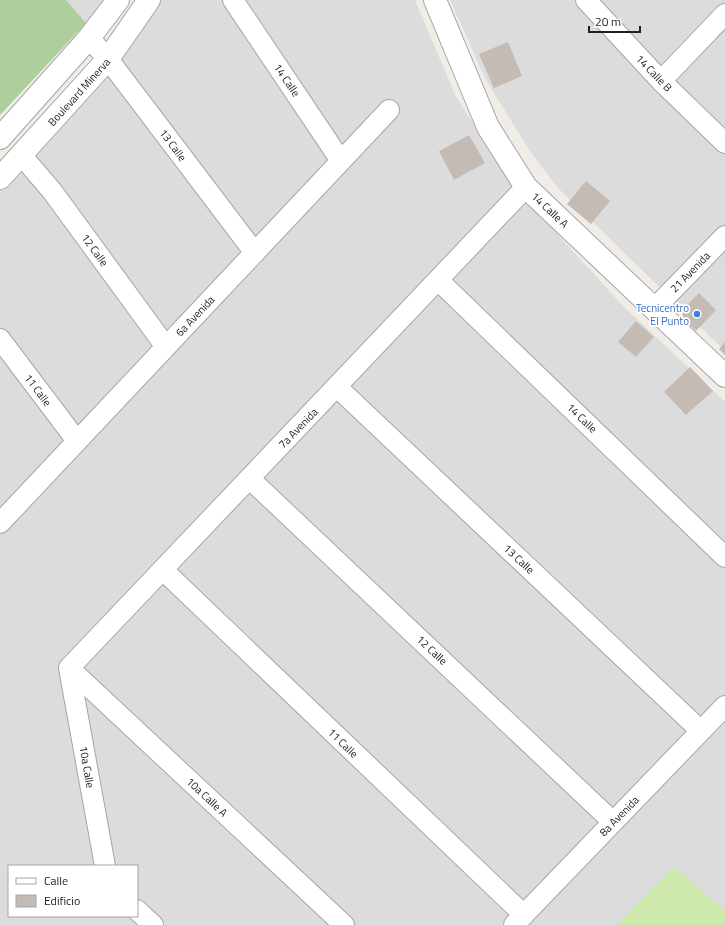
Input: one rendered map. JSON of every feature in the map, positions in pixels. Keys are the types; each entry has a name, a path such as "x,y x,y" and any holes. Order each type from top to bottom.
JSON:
{"street":[{"path":"0,138 89,38 118,0"},
{"name":"14 Calle","path":"233,0 342,161"},
{"name":"14 Calle A","path":"435,0 488,127 526,187 725,376"},
{"name":"14 Calle B","path":"586,0 661,81 725,143"},
{"name":"Boulevard Minerva","path":"0,178 22,156 108,59 146,3"},
{"path":"661,81 725,14"},
{"name":"13 Calle","path":"89,38 108,59 255,253"},
{"name":"6a Avenida","path":"0,523 389,110"},
{"name":"12 Calle","path":"22,156 52,191 166,347"},
{"name":"7a Avenida","path":"69,668 526,187"},
{"name":"21 Avenida","path":"655,308 725,236"},
{"name":"14 Calle","path":"438,280 725,557"},
{"name":"11 Calle","path":"0,339 77,441"},
{"name":"13 Calle","path":"337,386 701,731"},
{"name":"12 Calle","path":"250,479 614,822"},
{"name":"11 Calle","path":"163,570 519,920"},
{"name":"10a Calle","path":"69,668 105,865"},
{"name":"10a Calle A","path":"69,668 344,925"},
{"name":"8a Avenida","path":"519,920 725,706"},
{"path":"138,911 153,925"}],"shaded area":[{"path":"66,0 103,0 86,23"},
{"path":"158,0 415,0 456,97 494,155 539,214 623,306 725,402 725,925 0,925 0,183"},
{"path":"450,0 725,0 725,351 557,187 530,151 486,80"}],"green space":[{"path":"0,0 66,0 86,23 0,115"},
{"path":"674,867 725,911 725,925 617,925"}],"building":[{"path":"508,42 522,76 494,88 479,54"},
{"path":"469,135 485,163 454,180 439,151"},
{"path":"586,181 610,201 591,224 567,204"},
{"name":"Tecnicentro El Punto","path":"699,293 716,310 696,331 683,319 682,310"},
{"path":"636,321 654,337 636,357 618,342"},
{"path":"725,342 725,355 719,349"},
{"path":"690,367 713,391 686,415 664,392"}],"place":[{"name":"Tecnicentro El Punto","path":"697,314"}]}
